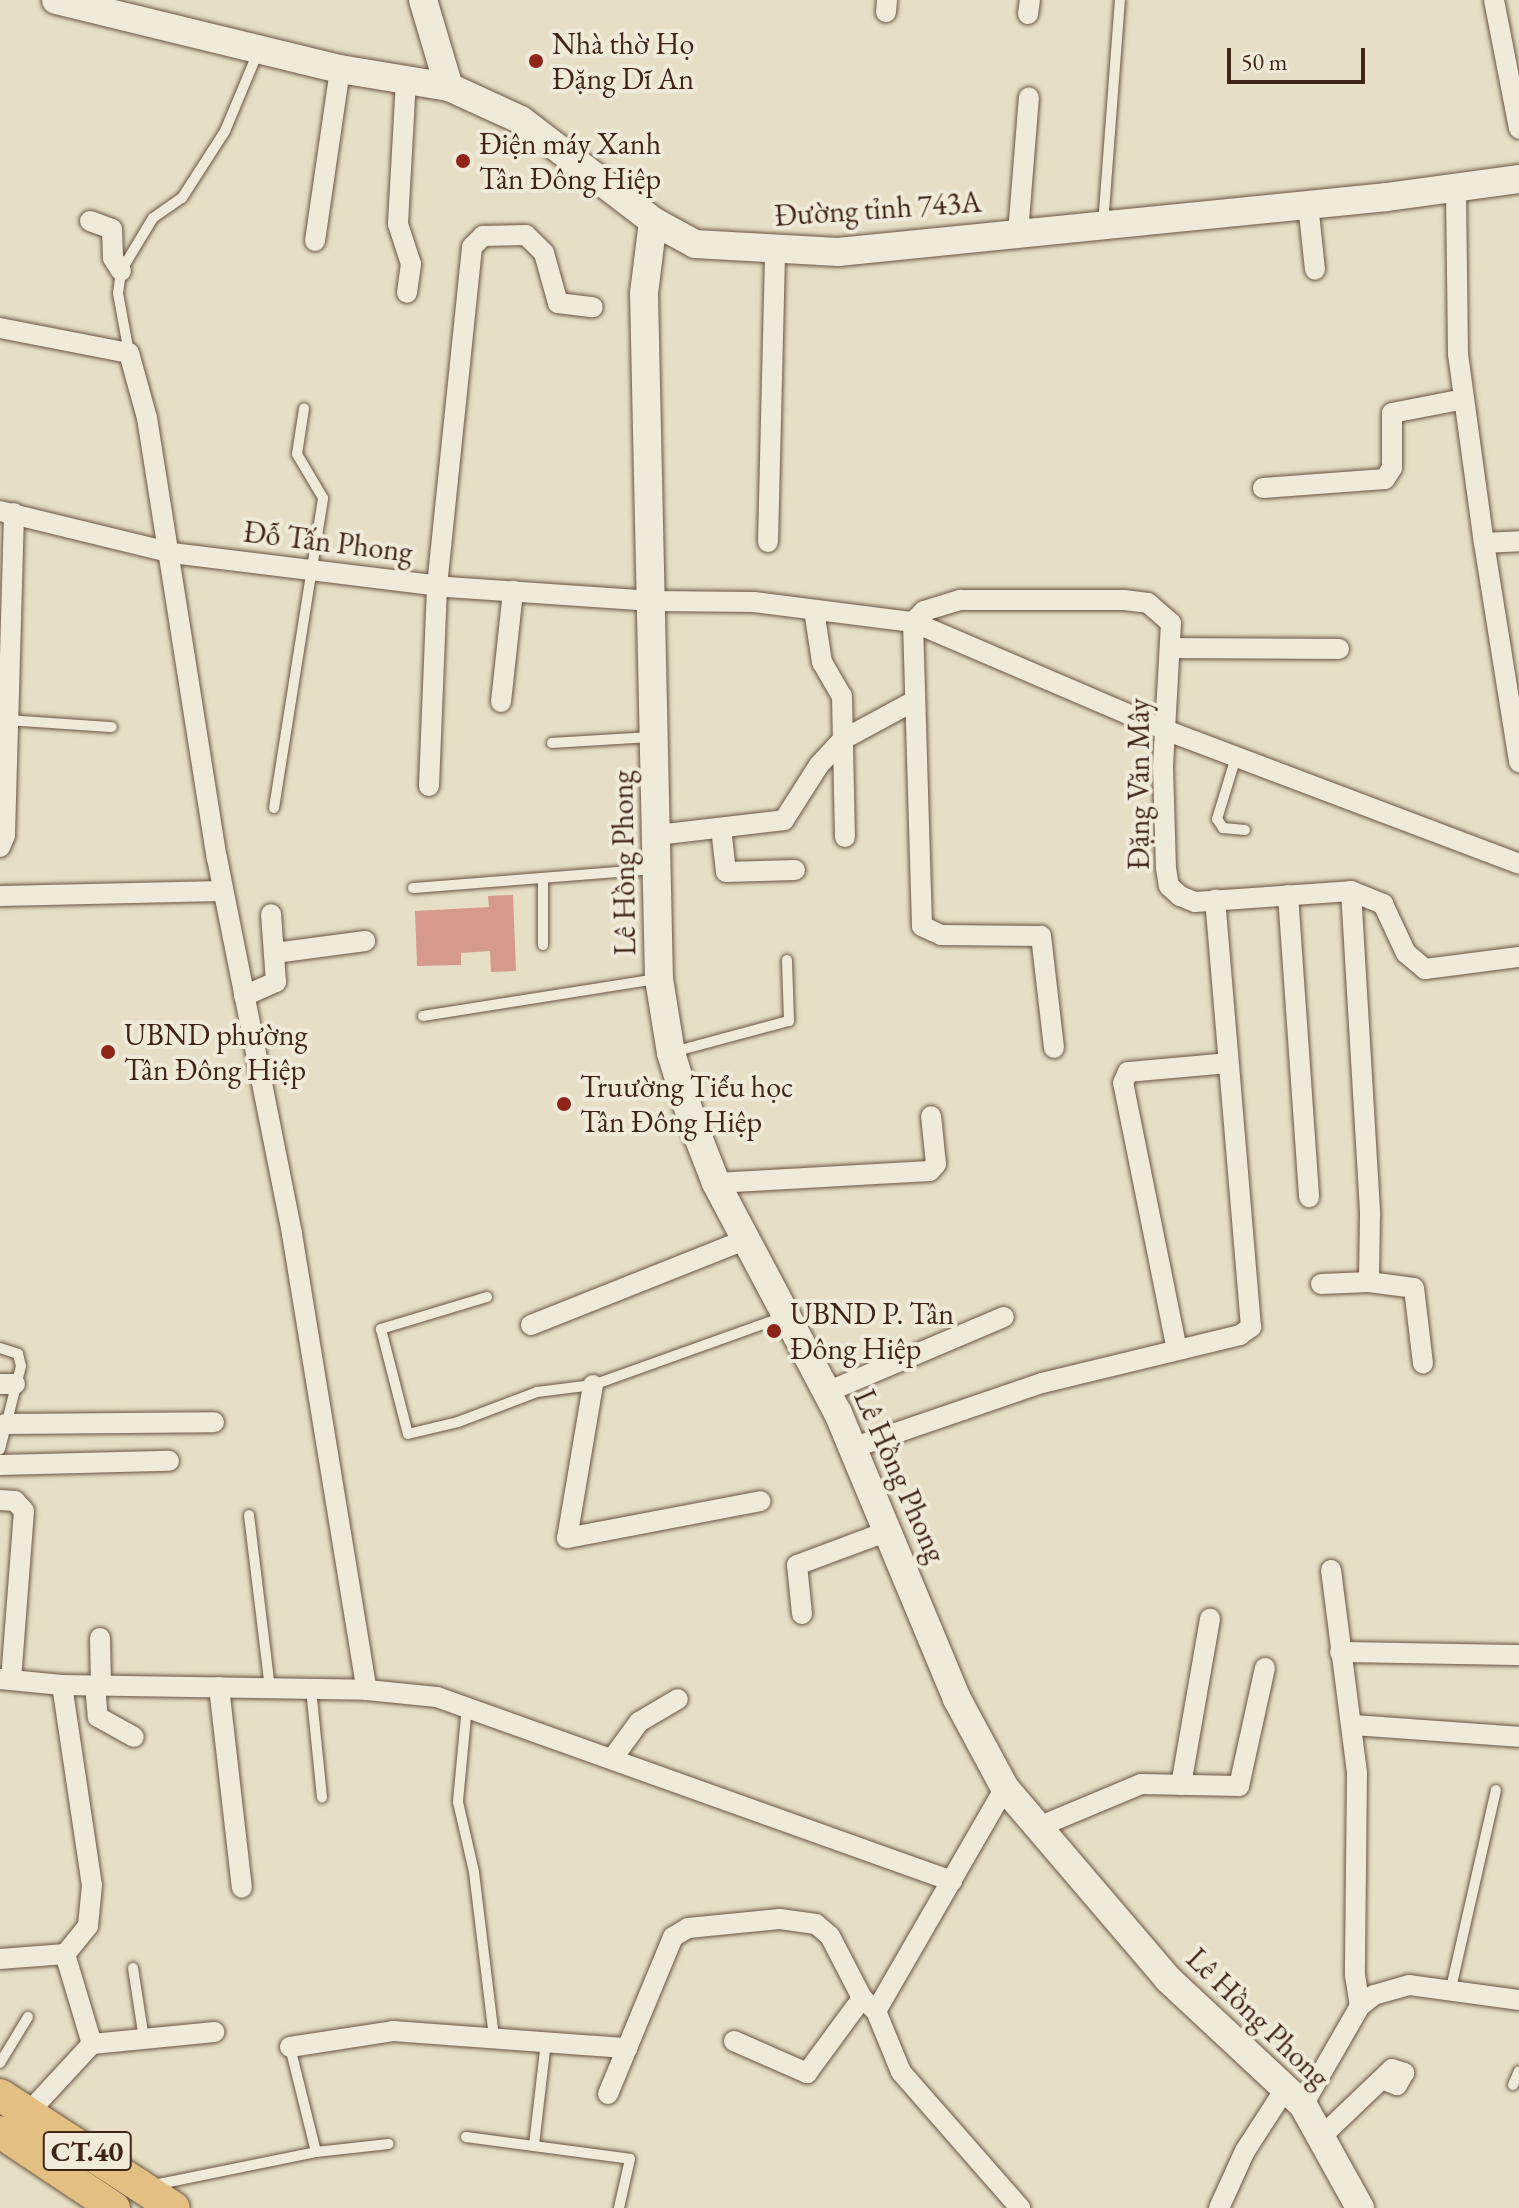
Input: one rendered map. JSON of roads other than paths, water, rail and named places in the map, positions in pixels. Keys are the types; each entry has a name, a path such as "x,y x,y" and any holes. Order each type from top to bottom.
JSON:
{"main road":[{"name":"Đường tỉnh 743A","path":"56,0 340,69 449,87 521,120 653,221 695,244 775,252 838,252 1456,190 1519,179"},
{"path":"423,0 449,87"},
{"name":"Lê Hồng Phong","path":"653,221 644,293 659,979 671,1053 716,1183 827,1392 957,1699 1005,1788 1168,1979 1294,2097 1323,2135 1360,2208"},
{"name":"CT.40","path":"0,2095 174,2208"},
{"name":"CT.40","path":"0,2132 114,2208"}],"street":[{"path":"1494,0 1519,129"},
{"path":"315,241 340,69"},
{"path":"406,80 398,224 411,264 407,293"},
{"path":"1018,233 1029,97"},
{"path":"1456,190 1458,354 1484,543 1512,670 1519,762"},
{"path":"1308,204 1315,270"},
{"path":"90,221 112,229 113,258 121,271"},
{"path":"429,786 437,586 472,247 483,236 526,235 544,253 558,303 593,307"},
{"path":"768,542 775,252"},
{"path":"0,328 129,353 172,553 223,891 292,1234 367,1690"},
{"path":"1263,488 1385,479 1392,468 1392,413 1464,399"},
{"path":"0,847 5,835 8,720 7,512"},
{"name":"Đỗ Tấn Phong","path":"7,512 172,553 437,586 653,601"},
{"path":"1484,543 1519,541"},
{"path":"501,702 513,591"},
{"name":"Đặng Văn Mây","path":"913,622 938,605 960,600 1148,603 1171,623 1165,730 1169,886 1195,902 1351,891"},
{"path":"653,601 754,602 913,622 1165,730 1519,864"},
{"path":"814,610 822,662 842,696 845,837"},
{"path":"913,622 922,926 941,935 1041,936 1054,1048"},
{"path":"1172,648 1339,649"},
{"path":"657,835 721,828 792,815 805,784 842,740 914,701"},
{"path":"721,828 726,872 795,870"},
{"path":"0,896 223,891"},
{"path":"1369,1282 1370,1215 1351,891 1383,904 1406,953 1425,969 1519,957"},
{"path":"1288,895 1309,1197"},
{"path":"852,1448 1042,1383 1177,1350 1251,1327 1215,900"},
{"path":"244,996 273,986 275,953 271,914"},
{"path":"275,953 365,941"},
{"path":"1177,1350 1123,1083 1128,1072 1228,1063"},
{"path":"716,1183 930,1171 936,1164 931,1116"},
{"path":"531,1325 747,1239"},
{"path":"1321,1284 1369,1282 1414,1288 1423,1363"},
{"path":"827,1392 1004,1317"},
{"path":"593,1385 567,1538 761,1501"},
{"path":"5,1424 214,1422"},
{"path":"0,1465 169,1461"},
{"path":"0,1500 15,1501 24,1511 6,1679 62,1685 367,1690 437,1697 952,1881"},
{"path":"802,1614 797,1565 888,1531"},
{"path":"1331,1570 1340,1652 1353,1725 1355,1975 1360,2006"},
{"path":"1181,1785 1210,1619"},
{"path":"100,1638 98,1717 134,1737"},
{"path":"1340,1652 1519,1655"},
{"path":"1036,1828 1141,1784 1239,1786 1265,1668"},
{"path":"0,1959 65,1954 88,1926 92,1885 62,1685"},
{"path":"219,1687 242,1888"},
{"path":"612,1759 639,1722 678,1699"},
{"path":"1353,1725 1519,1737"},
{"path":"734,2041 807,2073 869,2005 952,1881 1005,1788"},
{"path":"608,2094 673,1937 704,1924 780,1919 816,1924 830,1936 869,2005 901,2072 1020,2208"},
{"path":"65,1954 92,2044"},
{"path":"1219,2208 1245,2151 1294,2097 1360,2006 1391,1988 1451,1988 1519,2000"},
{"path":"290,2047 393,2031 627,2048"},
{"path":"28,2113 92,2044 214,2032"},
{"path":"1323,2135 1384,2080"}],"lane":[{"path":"1103,227 1120,0"},
{"path":"129,353 118,293 121,271 145,229 182,198 225,131 259,50"},
{"path":"274,808 315,571 323,498 297,454 304,409"},
{"path":"8,720 112,727"},
{"path":"552,743 656,737"},
{"path":"1236,757 1217,819 1223,828 1245,830"},
{"path":"413,888 658,869"},
{"path":"543,879 543,945"},
{"path":"671,1053 789,1021 787,960"},
{"path":"423,1016 659,979"},
{"path":"487,1297 381,1329 408,1434 458,1422 537,1392 593,1385 788,1316"},
{"path":"0,1348 18,1354 21,1366 7,1384 0,1449"},
{"path":"249,1515 270,1688"},
{"path":"311,1689 322,1797"},
{"path":"467,1706 458,1802 474,1872 494,2037"},
{"path":"1451,1988 1496,1790"},
{"path":"133,1968 145,2041"},
{"path":"0,2063 28,2017"},
{"path":"534,2145 546,2041"},
{"path":"290,2047 316,2152"},
{"path":"1513,2085 1519,2071"},
{"path":"466,2137 630,2159 619,2208"},
{"path":"144,2188 316,2152 389,2144"}],"place":[{"name":"Nhà thờ Họ Đặng Dĩ An","path":"536,61"},
{"name":"Điện máy Xanh Tân Đông Hiệp","path":"463,161"},
{"name":"UBND phường Tân Đông Hiệp","path":"108,1052"},
{"name":"Truường Tiểu học Tân Đông Hiệp","path":"564,1104"},
{"name":"UBND P. Tân Đông Hiệp","path":"774,1331"}]}
